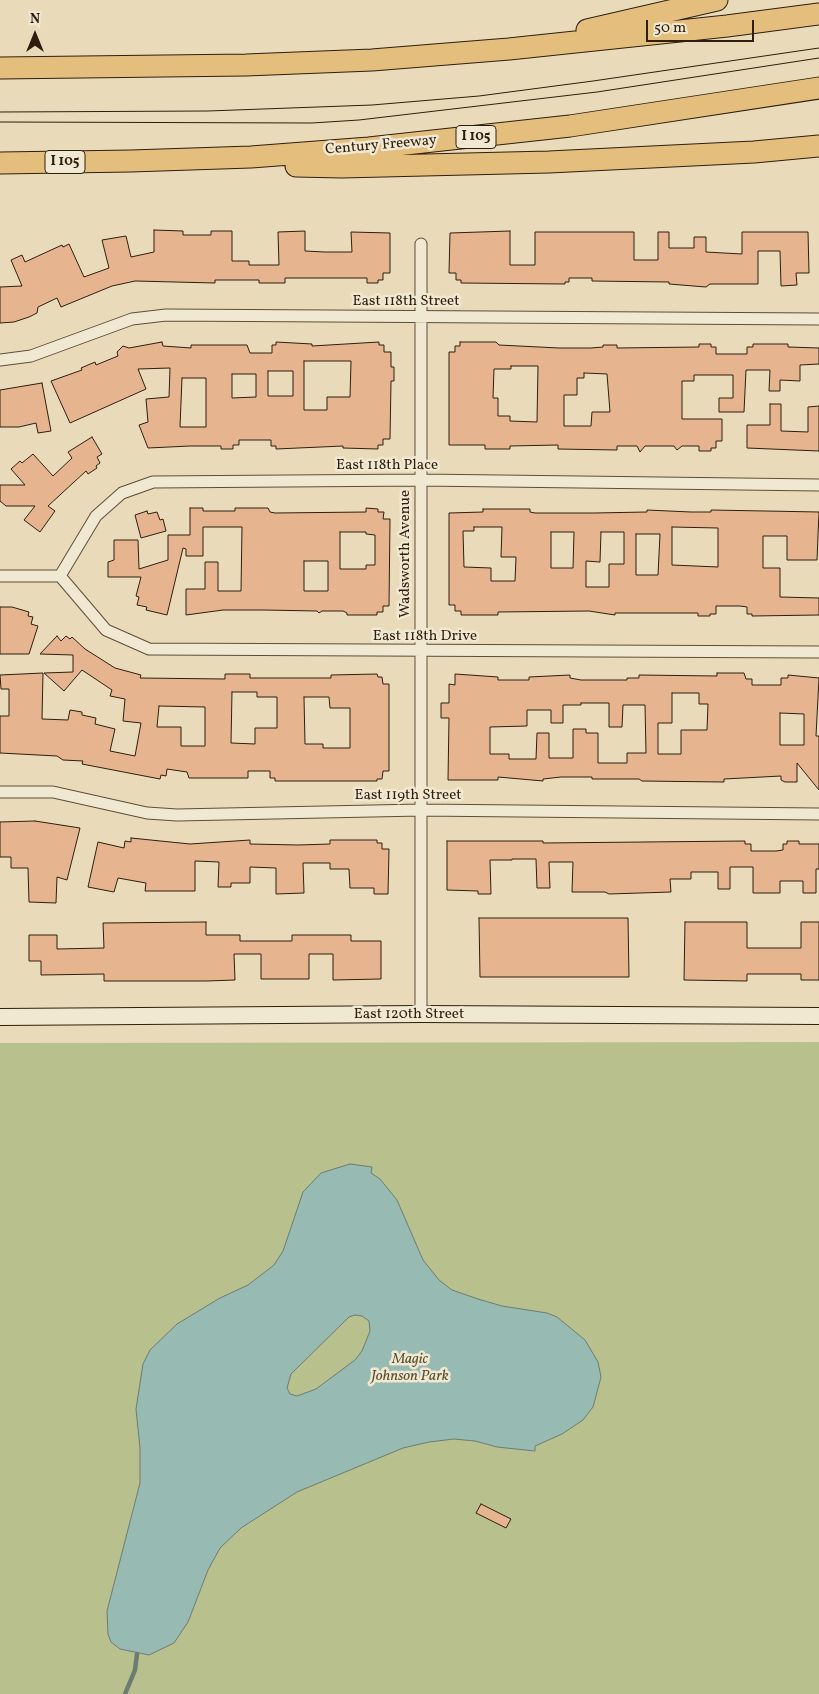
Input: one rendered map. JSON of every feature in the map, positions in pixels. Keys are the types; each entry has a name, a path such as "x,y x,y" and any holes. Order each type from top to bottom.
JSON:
{"highway":[{"path":"509,49 717,0"},
{"path":"0,68 246,65 372,60 509,49 717,28 819,14"},
{"name":"Century Freeway","path":"0,163 251,157 471,138 570,126 819,88"},
{"path":"131,161 362,166 549,162 754,152 819,146"}],"street":[{"name":"Wadsworth Avenue","path":"421,244 422,1014"},
{"name":"East 118th Street","path":"0,360 32,356 125,321 166,315 819,319"},
{"name":"East 118th Place","path":"60,576 96,516 122,493 153,482 421,480 819,485"},
{"path":"0,576 60,576"},
{"name":"East 118th Drive","path":"60,576 106,630 149,649 422,652 819,652"},
{"name":"East 119th Street","path":"0,792 53,792 147,813 178,815 422,810 819,814"},
{"name":"East 120th Street","path":"0,1017 422,1014 819,1016"}],"green space":[{"name":"Magic Johnson Park","path":"819,1042 819,1694 0,1694 0,1043"}],"water":[{"path":"350,1164 372,1167 371,1173 380,1179 397,1200 423,1260 439,1280 452,1290 478,1299 502,1306 547,1313 557,1317 585,1340 598,1362 601,1377 593,1407 583,1420 562,1434 535,1446 535,1451 497,1447 475,1441 454,1439 429,1442 403,1448 297,1492 241,1528 220,1548 208,1570 188,1622 174,1643 149,1655 120,1649 111,1642 108,1634 107,1611 140,1483 140,1448 136,1409 143,1364 150,1350 177,1324 220,1298 248,1285 274,1265 283,1251 303,1192 321,1173","holes":["355,1315 362,1316 369,1321 370,1331 362,1351 355,1360 316,1389 297,1396 290,1394 287,1388 291,1374 349,1317"]}],"building":[{"path":"154,230 183,231 183,235 211,235 211,231 232,231 232,261 249,261 249,265 279,265 278,232 305,231 305,251 325,252 352,252 351,232 390,233 390,273 383,273 383,280 378,280 378,283 367,283 367,278 285,278 285,283 259,283 259,280 215,280 215,283 135,281 112,286 61,307 57,298 38,307 37,313 29,317 14,322 0,323 0,287 22,286 11,260 22,255 25,262 62,245 63,247 69,244 84,277 109,268 102,240 126,236 131,257 154,252"},
{"path":"510,231 510,265 535,265 535,232 634,232 634,260 658,260 658,232 669,232 669,248 694,248 694,237 706,237 706,252 742,254 742,232 808,232 809,273 796,273 797,285 781,286 780,251 758,251 758,284 710,284 706,287 669,284 669,282 592,281 592,278 569,278 569,282 565,282 565,284 461,283 461,280 456,280 456,273 449,273 450,233"},
{"path":"162,342 163,346 191,348 191,345 247,345 250,353 272,353 272,345 276,345 276,342 312,344 312,346 379,342 379,345 384,345 384,352 391,352 391,367 394,367 394,381 391,381 390,439 383,439 383,445 378,445 378,449 343,448 343,446 276,449 276,446 271,446 271,440 239,440 239,445 233,445 233,449 221,449 221,446 148,448 139,425 148,422 146,399 169,397 170,368 138,369 146,389 70,423 51,381 82,370 81,368 95,362 96,365 118,356 117,352 123,346 129,348","holes":["304,361 351,361 350,397 327,397 327,410 304,410","268,371 293,371 293,396 268,396","232,374 256,374 256,397 232,398","182,378 206,378 206,427 180,427"]},
{"path":"460,342 496,342 499,345 559,348 591,348 603,347 603,345 617,345 617,348 699,347 699,344 711,344 711,347 716,347 716,354 747,354 747,347 753,347 753,344 788,344 788,347 819,348 819,364 800,365 800,381 780,380 780,391 769,391 770,370 746,370 744,412 719,412 719,398 733,398 733,375 694,375 694,381 682,381 682,419 722,419 722,441 716,441 716,448 711,448 711,451 699,451 699,446 682,446 677,450 674,446 645,446 640,452 637,446 617,446 617,450 558,449 558,445 510,446 510,449 485,449 485,445 449,445 449,352 455,352 455,346 460,346","holes":["511,366 538,366 537,422 510,421 510,416 498,416 498,398 493,398 494,369 511,369","584,373 607,374 610,412 592,412 591,426 564,426 564,395 577,395 577,378 584,378"]},
{"path":"42,383 51,431 38,433 36,423 19,427 0,427 0,390"},
{"path":"770,404 781,404 781,431 808,432 808,407 819,406 819,451 747,448 747,425 770,425"},
{"path":"92,437 102,454 97,457 100,463 96,466 97,468 88,474 86,471 48,506 55,511 40,532 24,520 35,506 6,506 0,501 0,485 25,485 11,469 20,461 22,463 33,454 53,476 72,458 68,452"},
{"path":"190,508 203,508 203,511 235,511 235,508 268,508 270,512 275,513 366,512 366,508 378,509 378,512 384,512 383,519 390,519 389,606 383,606 383,612 377,612 377,615 347,615 343,611 322,611 319,613 317,611 223,610 186,615 186,589 205,589 205,562 218,562 218,591 241,591 242,527 203,527 203,556 186,556 186,549 183,548 167,615 146,610 147,607 137,605 139,597 136,596 141,577 108,577 108,562 114,560 114,540 138,540 139,569 168,560 168,535 190,535","holes":["340,532 366,532 366,534 375,535 375,565 366,565 366,569 340,569","304,561 328,561 328,591 304,591"]},
{"path":"483,509 530,509 530,512 535,513 647,512 647,510 819,512 817,560 787,560 787,536 763,536 763,568 780,568 780,597 819,598 819,615 752,616 752,614 747,614 747,607 716,606 716,614 710,614 710,616 698,616 698,613 615,613 615,615 589,611 498,612 498,615 461,615 461,611 455,611 455,605 449,605 449,513 483,512","holes":["474,527 502,527 501,557 516,557 515,581 491,581 491,568 464,567 463,531 474,531","672,527 718,528 718,567 672,565","551,532 574,532 573,568 551,568","601,532 624,532 624,564 609,564 609,587 586,587 586,561 600,562","636,534 660,534 658,575 636,575"]},
{"path":"147,511 148,514 157,512 160,520 163,519 166,531 141,538 135,515"},
{"path":"0,607 12,607 29,612 28,616 33,617 31,624 38,626 29,654 0,654"},
{"path":"57,636 61,641 66,636 70,639 72,637 85,649 115,668 141,675 140,678 225,679 225,674 250,674 250,678 331,678 331,675 377,674 378,677 382,677 383,684 389,684 389,771 383,771 382,779 377,779 377,781 275,781 275,778 270,778 270,771 248,771 248,778 189,778 187,772 167,769 166,776 161,775 160,779 82,764 83,761 63,760 57,756 0,753 0,716 9,716 9,689 1,689 0,675 43,673 42,719 68,720 70,710 82,712 82,715 96,718 95,724 115,729 110,751 135,756 141,723 123,721 125,699 110,696 112,690 82,670 64,691 44,673 73,672 73,655 40,654","holes":["232,692 257,692 257,697 277,697 277,728 255,728 255,744 231,743","304,697 329,697 330,708 350,708 350,748 323,748 323,744 305,744","159,706 205,707 205,746 181,746 181,727 157,727"]},
{"path":"717,673 744,673 746,679 752,679 752,685 781,685 781,678 788,678 788,675 819,678 816,736 819,736 819,790 797,763 797,782 785,782 781,780 781,776 724,779 724,782 642,781 639,779 592,779 592,777 561,777 543,779 543,781 498,777 498,780 448,780 449,718 441,718 441,703 449,703 449,684 455,685 455,674 498,677 498,680 529,680 529,677 570,675 570,678 581,680 627,680 627,678 639,678 639,675 717,676","holes":["672,693 699,693 699,704 708,704 707,730 681,730 681,754 658,754 658,723 672,723","581,703 609,703 609,727 622,727 623,705 645,705 646,753 627,753 627,763 598,763 598,733 586,733 586,729 573,729 573,758 549,758 549,733 537,733 536,759 509,759 509,754 490,754 490,727 527,726 527,710 551,710 551,723 563,723 563,705 581,705","780,713 804,714 804,745 780,745"]},
{"path":"35,821 80,828 67,880 57,877 56,903 29,902 28,868 11,868 11,857 0,857 0,822"},
{"path":"131,838 190,844 250,840 250,844 298,845 330,844 330,840 377,840 377,843 382,843 382,849 389,849 388,894 374,894 374,888 350,888 349,869 330,869 330,863 303,863 304,893 276,894 276,868 250,867 250,883 231,883 231,887 218,887 219,862 195,861 195,891 145,891 146,883 118,878 114,892 88,887 98,842 124,848 125,841 131,842"},
{"path":"447,841 543,841 543,843 745,841 745,844 751,844 751,851 776,851 783,850 783,844 787,844 787,841 799,841 799,844 819,844 819,869 816,869 816,893 803,893 803,881 780,881 780,893 753,893 753,867 730,867 730,889 718,889 718,872 691,872 691,879 670,879 671,892 609,894 605,892 572,892 573,862 549,862 550,888 537,888 536,859 490,860 491,894 478,894 478,891 447,890"},
{"path":"479,918 628,918 629,977 480,977"},
{"path":"206,922 206,935 240,935 240,941 292,941 292,935 351,935 351,941 381,941 381,979 333,980 333,954 309,954 309,979 261,979 261,954 234,954 235,980 206,981 104,981 104,974 41,975 41,961 29,961 29,935 57,935 57,949 104,948 103,923"},
{"path":"685,922 747,922 747,948 801,948 801,922 819,922 819,980 801,980 801,974 747,974 747,981 684,980"},
{"path":"481,1504 511,1519 506,1528 476,1513"}],"waterway":[{"path":"125,1694 135,1670 137,1654"}],"tram line":[{"path":"0,112 208,111 372,105 479,96 819,48"},
{"path":"0,122 312,123 359,120 597,92 819,58"}]}
